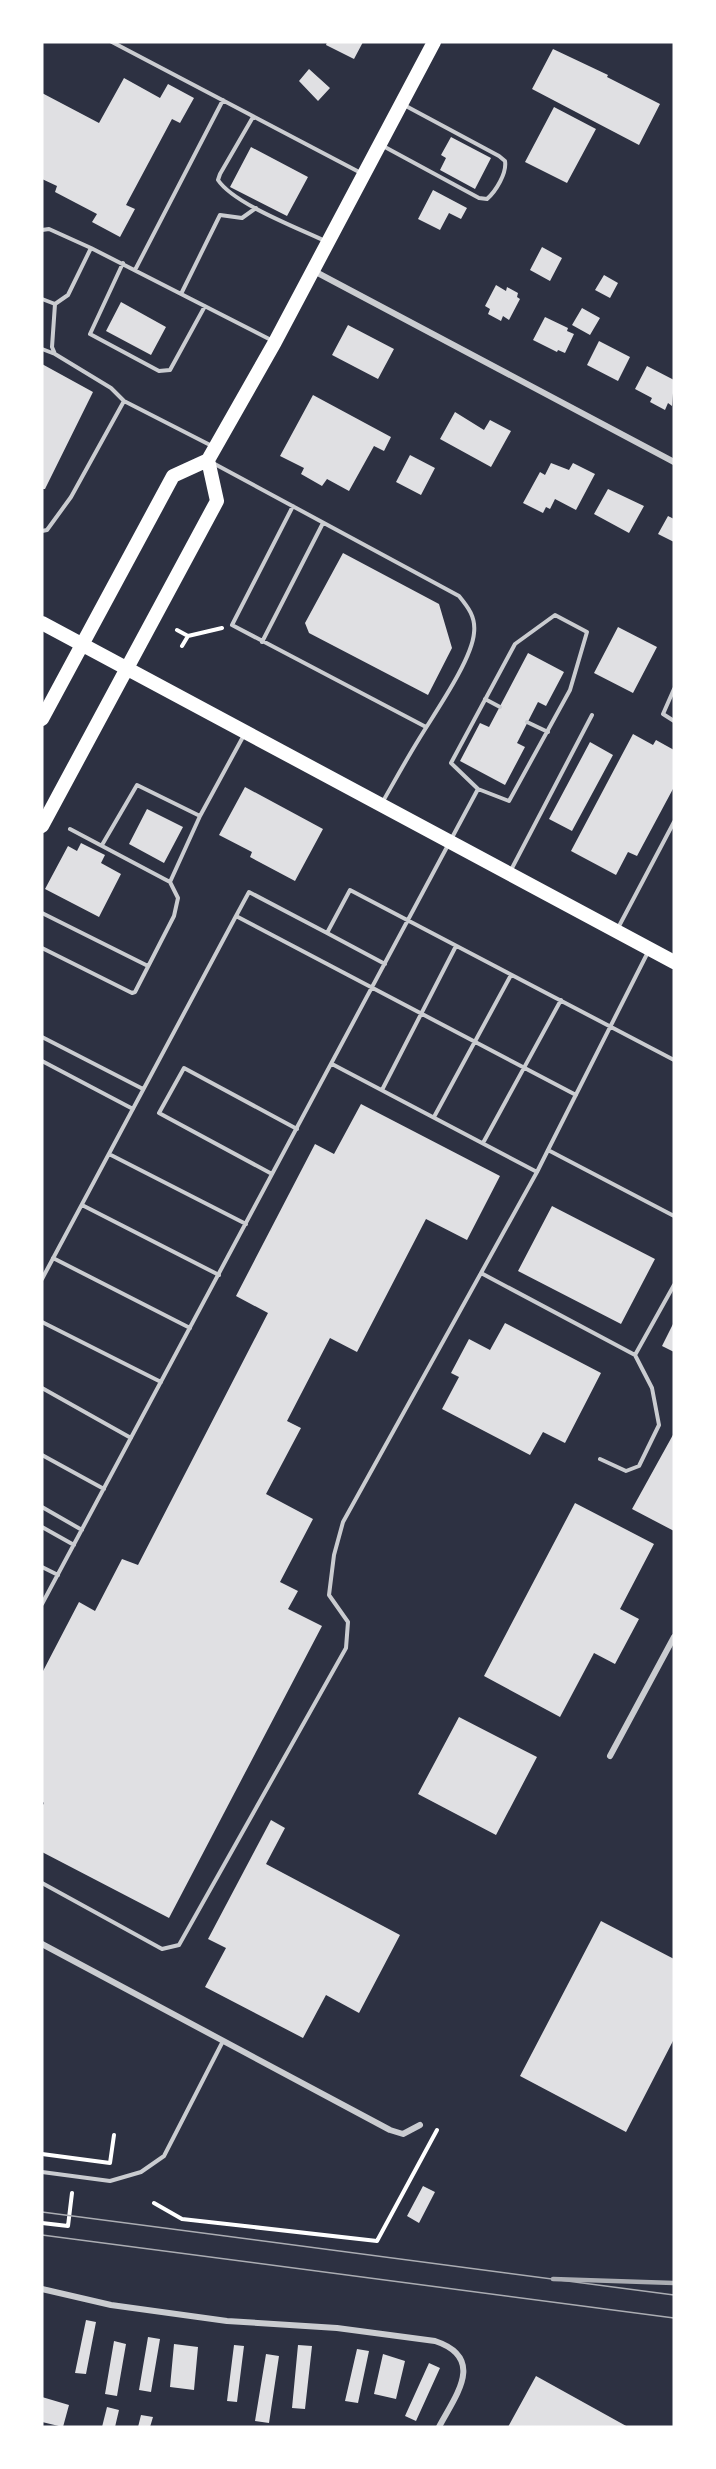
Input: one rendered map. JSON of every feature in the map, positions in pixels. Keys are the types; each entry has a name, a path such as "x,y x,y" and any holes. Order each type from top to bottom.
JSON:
{"main road":[{"path":"42,719 173,476 208,460 215,448 275,342 434,42"},
{"path":"42,826 217,501 208,460"},
{"path":"42,623 650,949 673,958"}],"street":[{"path":"313,270 674,462"},
{"path":"610,1756 674,1637"},
{"path":"42,1944 390,2130 404,2134 420,2125"},
{"path":"42,2289 111,2305 227,2321 337,2328 449,2346 458,2352 464,2373 460,2388 439,2427"}],"lane":[{"path":"112,42 364,175"},
{"path":"135,270 223,100"},
{"path":"380,144 479,198 487,199 492,195 506,169 505,161 402,104"},
{"path":"253,117 218,180 224,189 256,208 328,243"},
{"path":"181,294 220,215 242,218 256,208"},
{"path":"42,230 49,229 91,248 275,342"},
{"path":"55,304 68,295 91,248"},
{"path":"123,264 90,334 159,371 170,370 205,306"},
{"path":"42,299 55,304"},
{"path":"55,304 52,347 55,354"},
{"path":"42,349 55,354 111,388 124,401 215,448"},
{"path":"42,531 47,530 71,497 124,401"},
{"path":"208,460 459,596 472,613 475,630 473,641 445,698 381,805"},
{"path":"293,506 232,625 426,727"},
{"path":"262,642 323,522"},
{"path":"555,615 587,632 570,690 548,732 509,801 478,789 451,763 515,644 555,615"},
{"path":"674,689 663,714 674,721"},
{"path":"485,699 500,707"},
{"path":"509,873 592,715"},
{"path":"527,722 548,732"},
{"path":"170,882 200,816 246,732"},
{"path":"102,845 137,785 200,816"},
{"path":"42,1605 478,789"},
{"path":"617,931 674,822"},
{"path":"42,948 132,993 138,989 174,916 178,898 170,882 70,829"},
{"path":"327,933 350,890 674,1060"},
{"path":"42,1279 249,892 385,964"},
{"path":"42,913 148,966"},
{"path":"236,916 576,1095"},
{"path":"382,1090 456,946"},
{"path":"42,1883 162,1949 179,1945 346,1648 348,1623 328,1595 334,1554 342,1522 537,1172 650,949"},
{"path":"434,1117 511,975"},
{"path":"483,1143 561,1000"},
{"path":"42,1037 143,1089"},
{"path":"42,1061 133,1109"},
{"path":"332,1064 537,1172"},
{"path":"273,1174 159,1113 184,1068 297,1128"},
{"path":"548,1150 674,1216"},
{"path":"109,1154 246,1224"},
{"path":"82,1205 219,1275"},
{"path":"53,1258 190,1328"},
{"path":"481,1273 635,1356 652,1388 659,1425 639,1466 626,1471 600,1459"},
{"path":"635,1356 674,1285"},
{"path":"42,1322 161,1382"},
{"path":"42,1389 131,1438"},
{"path":"42,1455 104,1489"},
{"path":"42,1507 82,1530"},
{"path":"42,1527 74,1545"},
{"path":"42,1567 58,1575"},
{"path":"42,2172 110,2181 141,2172 164,2156 223,2041"}],"path":[{"path":"177,630 188,636 223,628"},
{"path":"182,646 188,636"},
{"path":"154,2203 183,2220 377,2241 437,2130"},
{"path":"42,2154 110,2163 114,2135"},
{"path":"42,2223 68,2226 72,2193"}],"building":[{"path":"327,42 363,42 354,59 326,45"},
{"path":"553,49 608,75 607,77 660,104 639,145 532,89"},
{"path":"309,69 330,88 318,101 299,81"},
{"path":"124,78 160,98 168,84 194,98 180,123 172,119 126,205 135,209 120,237 92,222 97,214 55,192 57,186 42,179 42,93 99,123"},
{"path":"554,107 596,129 567,183 525,162"},
{"path":"451,137 491,158 475,189 440,170 446,158 441,155"},
{"path":"251,147 308,177 287,216 230,187"},
{"path":"433,190 467,208 461,219 449,213 440,230 418,219"},
{"path":"542,247 562,258 550,281 530,270"},
{"path":"604,275 618,283 610,298 595,290"},
{"path":"496,285 506,291 507,287 518,293 517,297 520,299 509,320 503,316 501,321 488,314 490,309 485,306"},
{"path":"121,302 166,327 151,355 106,331"},
{"path":"582,308 600,318 590,335 572,325"},
{"path":"545,317 568,328 567,331 574,334 565,353 558,350 557,352 533,340"},
{"path":"348,325 394,349 378,379 332,355"},
{"path":"599,341 630,357 618,381 587,365"},
{"path":"42,364 93,392 45,489 42,489"},
{"path":"647,366 674,380 672,406 668,403 665,410 650,402 652,398 635,389"},
{"path":"313,395 391,437 384,451 374,446 349,491 327,479 322,486 301,474 304,468 280,456"},
{"path":"455,412 484,430 490,420 511,431 491,467 440,439"},
{"path":"410,455 435,468 421,495 396,482"},
{"path":"551,463 569,470 573,463 595,474 576,510 555,499 550,509 546,507 543,513 523,503 540,472 545,475"},
{"path":"608,489 644,506 629,533 594,514"},
{"path":"668,516 674,519 674,542 658,534"},
{"path":"343,553 439,604 452,648 428,695 309,633 305,623"},
{"path":"618,627 657,647 633,693 594,673"},
{"path":"528,653 564,672 546,706 538,702 517,743 525,747 505,785 460,761 480,723 489,727"},
{"path":"633,734 653,745 656,740 674,750 674,787 637,856 628,852 616,875 571,851"},
{"path":"590,742 613,755 572,831 549,819"},
{"path":"245,787 323,829 295,881 250,857 252,852 219,835"},
{"path":"147,809 183,827 164,863 129,844"},
{"path":"81,843 105,855 101,863 121,874 99,917 45,889 68,846 77,851"},
{"path":"361,1104 500,1176 467,1240 426,1219 357,1352 330,1338 287,1421 301,1428 266,1494 313,1519 280,1582 298,1591 288,1609 322,1626 169,1918 42,1852 42,1807 44,1803 42,1801 42,1673 79,1602 95,1611 122,1559 138,1565 268,1313 236,1296 315,1144 334,1154"},
{"path":"552,1206 655,1259 621,1324 518,1271"},
{"path":"674,1322 674,1352 662,1346"},
{"path":"505,1323 601,1373 565,1443 543,1432 530,1455 442,1409 459,1377 451,1373 469,1339 490,1350"},
{"path":"674,1433 674,1531 632,1509"},
{"path":"575,1503 654,1544 620,1609 639,1619 615,1664 594,1653 560,1717 484,1676"},
{"path":"459,1717 537,1757 496,1835 418,1794"},
{"path":"271,1820 285,1828 266,1864 400,1935 359,2013 326,1995 303,2038 205,1987 226,1948 208,1939"},
{"path":"601,1921 674,1959 674,2039 626,2132 520,2076"},
{"path":"423,2186 435,2192 419,2223 407,2216"},
{"path":"86,2320 96,2322 86,2374 75,2373"},
{"path":"148,2337 160,2339 151,2392 139,2390"},
{"path":"114,2341 126,2344 117,2396 105,2394"},
{"path":"174,2344 198,2347 194,2390 170,2387"},
{"path":"234,2345 244,2346 237,2402 227,2401"},
{"path":"298,2345 312,2346 305,2409 292,2408"},
{"path":"357,2349 369,2351 358,2403 345,2401"},
{"path":"266,2354 279,2356 269,2423 255,2421"},
{"path":"383,2354 405,2361 396,2399 374,2394"},
{"path":"429,2363 440,2368 416,2421 405,2416"},
{"path":"536,2376 628,2427 508,2427"},
{"path":"42,2397 69,2405 63,2427 42,2422"},
{"path":"107,2407 119,2410 115,2427 102,2427"},
{"path":"141,2415 153,2417 150,2427 138,2427"}],"tram line":[{"path":"42,2212 674,2295"},
{"path":"42,2235 674,2318"}],"railway":[{"path":"553,2279 674,2283"}]}
